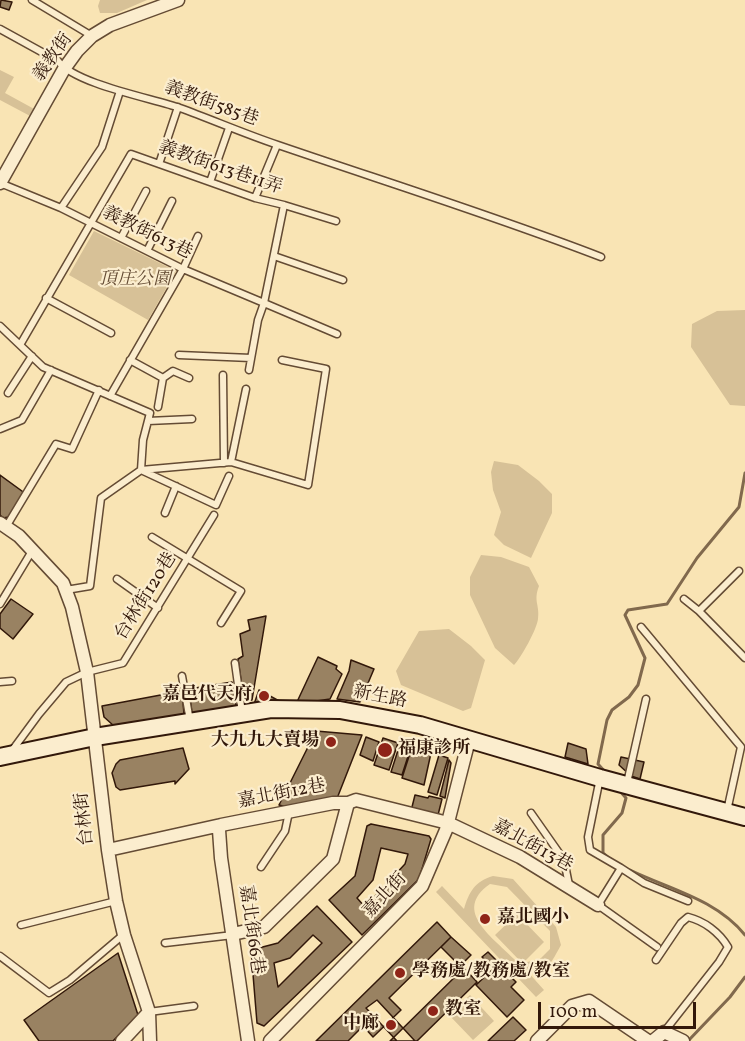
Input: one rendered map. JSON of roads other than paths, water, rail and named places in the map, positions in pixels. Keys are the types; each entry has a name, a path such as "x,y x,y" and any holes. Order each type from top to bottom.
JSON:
{"street":[{"name":"義教街","path":"0,183 64,69 77,51 92,36 110,26 178,0"},
{"name":"台林街","path":"3,525 19,536 63,583 72,607 87,672 116,901 124,935 149,1012 150,1041"},
{"name":"新生路","path":"4,756 95,737 242,713 272,709 340,710 420,725 600,778 745,817"},
{"name":"嘉北街","path":"270,1041 422,886 448,823 469,740"},
{"name":"嘉北街12巷","path":"108,850 221,825 357,800 448,823"},
{"name":"嘉北街12巷","path":"233,934 264,927 333,859 348,803"},
{"name":"嘉北街13巷","path":"448,823 520,857 598,905"},
{"name":"嘉北街66巷","path":"221,825 219,831 221,858 249,1041"},
{"path":"537,1041 572,1006 589,1001 648,1041"},
{"path":"122,1041 149,1012"},
{"path":"653,1041 664,1032 683,1041"}],"lane":[{"path":"32,0 92,36"},
{"name":"義教街585巷","path":"0,29 58,61 64,69 120,91 178,107 277,145 602,257"},
{"path":"62,208 102,147 120,91"},
{"path":"159,164 178,107"},
{"path":"210,182 229,128"},
{"path":"255,198 277,145"},
{"name":"義教街613巷11弄","path":"89,223 131,154 255,198 284,205 264,303"},
{"name":"義教街613巷","path":"0,183 62,208 183,268 337,334"},
{"path":"121,238 146,191"},
{"path":"147,251 172,201"},
{"path":"284,205 336,221"},
{"path":"20,345 89,223"},
{"path":"110,396 183,268 198,236"},
{"path":"274,256 343,280"},
{"path":"46,298 111,333"},
{"path":"249,370 258,320 264,303"},
{"path":"0,326 43,367 150,413 143,440 141,470"},
{"path":"178,355 251,358"},
{"path":"8,393 32,356"},
{"path":"130,360 164,378"},
{"path":"66,590 90,586 101,498 141,470 227,462 308,485 326,369 282,360"},
{"path":"0,429 22,420 51,370"},
{"path":"158,406 164,378 173,371 189,378"},
{"path":"223,375 227,462"},
{"path":"227,462 246,389"},
{"path":"3,525 56,444 72,449 99,390"},
{"path":"148,421 192,419"},
{"path":"141,470 216,505 229,476"},
{"path":"165,513 176,486"},
{"name":"台林街120巷","path":"4,756 66,682 87,672 123,663 214,515"},
{"path":"152,537 241,591 221,623"},
{"path":"0,604 33,550"},
{"path":"699,611 739,571"},
{"path":"117,579 158,608"},
{"path":"684,600 699,611 745,658"},
{"path":"641,627 741,747 727,812"},
{"path":"235,663 242,713"},
{"path":"182,676 190,722"},
{"path":"0,682 12,681"},
{"path":"627,784 646,699"},
{"path":"600,778 588,837 590,850 644,883 688,901"},
{"path":"261,867 285,831 289,812"},
{"path":"531,813 564,860 569,888"},
{"path":"621,868 598,905 657,947"},
{"path":"21,925 116,901"},
{"path":"656,960 681,923 688,917 697,919 722,936 728,947 719,962 664,1032"},
{"path":"165,943 233,934"},
{"path":"0,956 50,993 70,980 124,935"},
{"path":"149,1012 194,1006"}],"waterway":[{"path":"606,773 598,764 607,720 612,710 629,697 638,685 645,658 625,615 628,610 667,604 697,558 739,507 745,473"},
{"path":"611,860 603,853 603,835 622,813 626,798 619,790"},
{"path":"630,870 706,904 720,912 745,935"},
{"path":"688,1041 730,997 745,977"}],"place":[{"name":"嘉邑代天府","path":"264,696"},
{"name":"大九九大賣場","path":"331,742"},
{"name":"福康診所","path":"385,750"},
{"name":"嘉北國小","path":"485,919"},
{"name":"學務處/教務處/教室","path":"400,973"},
{"name":"教室","path":"433,1011"},
{"name":"中廊","path":"391,1025"}],"park label":[{"name":"頂庄公園","path":"135,281"}]}
